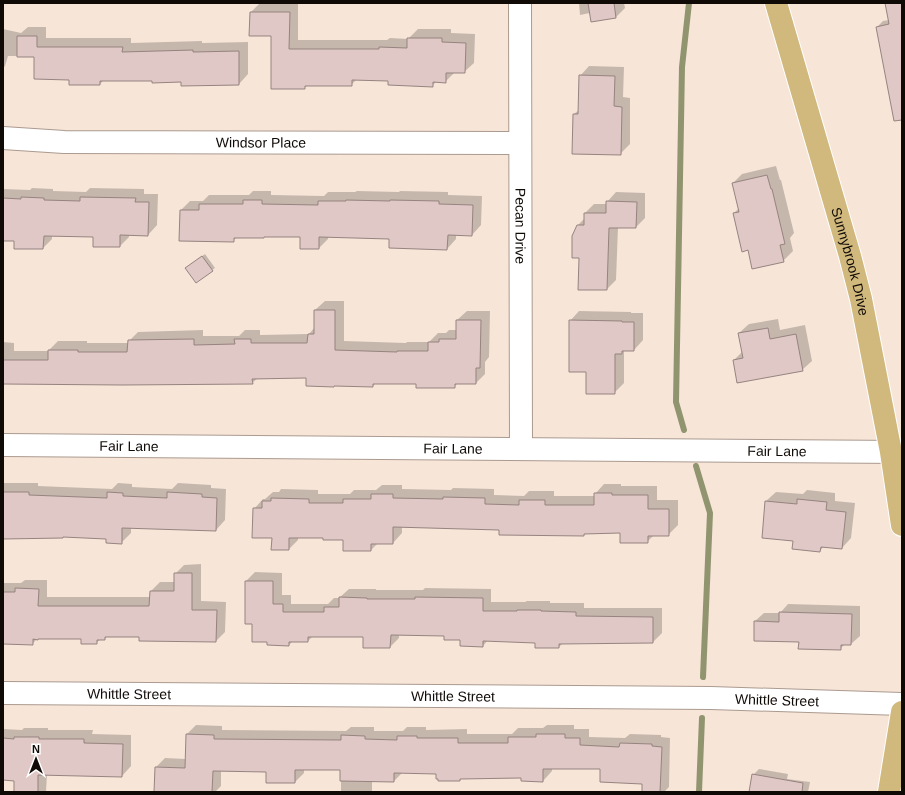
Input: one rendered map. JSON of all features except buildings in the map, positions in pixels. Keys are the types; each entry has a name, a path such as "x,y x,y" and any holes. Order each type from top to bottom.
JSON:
{"main road":[{"name":"Sunnybrook Drive","path":"776,3 850,256 861,299 896,452 902,525"},
{"path":"889,792 902,712"}],"street":[{"name":"Pecan Drive","path":"520,3 521,449"},
{"name":"Windsor Place","path":"3,138 64,142 520,143"},
{"name":"Fair Lane","path":"3,445 896,452"},
{"name":"Whittle Street","path":"3,693 711,698 902,704"}],"waterway":[{"path":"684,430 676,402 682,67 689,3"},
{"path":"696,466 710,513 703,677"},
{"path":"699,792 702,718"}]}
